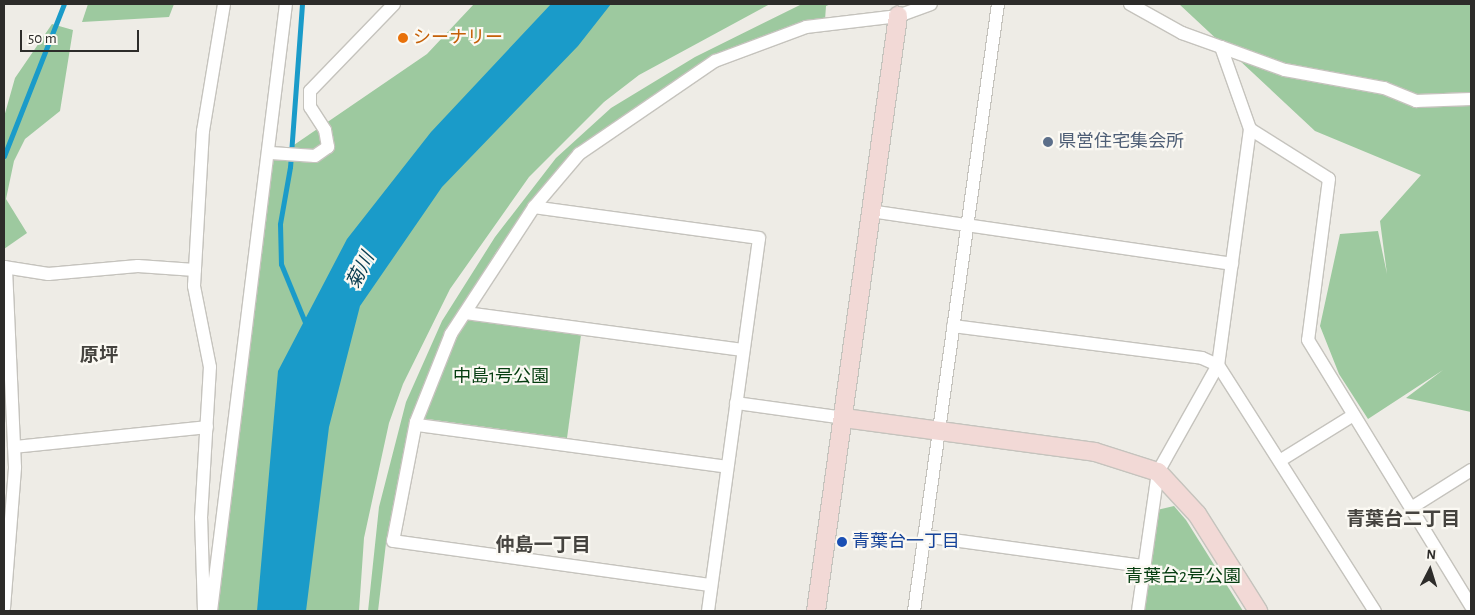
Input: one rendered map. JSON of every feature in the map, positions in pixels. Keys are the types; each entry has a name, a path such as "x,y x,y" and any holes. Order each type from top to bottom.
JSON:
{"street":[{"path":"204,611 202,518 210,367 195,270 203,131 224,4"},
{"path":"211,611 251,265 271,154 286,4"},
{"path":"271,154 316,156 328,147 325,130 310,107 310,91 394,4"},
{"path":"711,585 393,541 407,458 451,334 534,207 579,154 682,87 710,63 806,27 898,16 932,4"},
{"path":"914,611 937,431 998,4"},
{"path":"1130,4 1182,33 1285,70 1384,88 1416,101 1471,99"},
{"path":"816,611 898,16"},
{"path":"1138,611 1158,472 1218,365 1250,129 1221,47"},
{"path":"1250,129 1329,179 1308,340 1352,416 1471,606"},
{"path":"534,207 759,238 708,611"},
{"path":"870,211 966,227 1232,264"},
{"path":"4,608 14,446 8,413 5,267 48,274 138,266 195,270"},
{"path":"466,313 744,350"},
{"path":"953,326 1202,358 1218,365 1281,460 1375,611"},
{"path":"736,403 1095,452 1158,472 1197,514 1258,611"},
{"path":"1281,460 1352,416"},
{"path":"418,425 727,467"},
{"path":"14,446 207,427"},
{"path":"1411,508 1471,470"},
{"path":"924,536 1144,566"}],"green space":[{"path":"88,4 174,4 169,17 82,22"},
{"path":"474,4 770,4 639,75 604,102 529,177 450,289 403,384 389,423 364,538 359,611 212,611 269,162 427,54"},
{"path":"802,4 831,4 826,6 825,20 787,27 708,61 576,153 532,202 496,252 450,330 406,444 386,543 378,611 368,611 379,507 406,402 442,321 495,237 556,158 611,108 695,57"},
{"path":"1179,4 1471,4 1471,412 1406,398 1443,370 1368,419 1339,374 1320,326 1340,234 1378,231 1387,274 1380,221 1421,175 1315,131"},
{"path":"52,24 73,30 60,111 25,139 14,161 6,199 27,233 4,249 4,117 15,78"},
{"name":"中島1号公園","path":"463,319 581,335 567,438 420,418"},
{"name":"青葉台2号公園","path":"1174,506 1186,520 1243,611 1143,611 1157,510"}],"water":[{"name":"菊川","path":"551,4 611,4 578,46 442,187 360,306 329,427 306,611 257,611 278,371 347,239 431,132"}],"waterway":[{"path":"4,156 64,4"},
{"path":"302,4 290,167 280,224 281,264 307,327"}],"place":[{"name":"シーナリー","path":"403,38"},
{"name":"県営住宅集会所","path":"1048,142"},
{"name":"青葉台一丁目","path":"842,542"}],"district":[{"name":"原坪","path":"99,356"},
{"name":"青葉台二丁目","path":"1403,520"},
{"name":"仲島一丁目","path":"543,546"}]}
